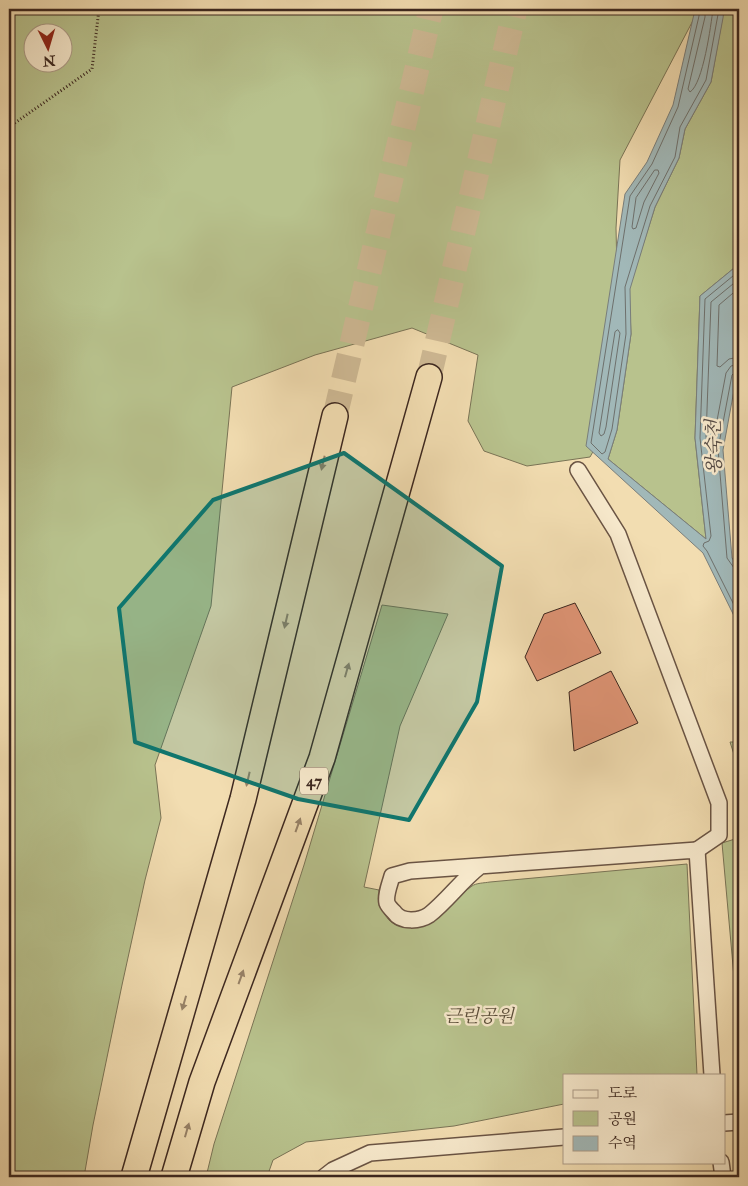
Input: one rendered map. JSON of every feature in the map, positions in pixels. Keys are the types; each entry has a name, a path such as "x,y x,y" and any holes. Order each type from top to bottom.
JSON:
{"highway":[{"name":"47","path":"174,1177 202,1082 322,758 429,377"},
{"path":"134,1177 243,799 335,416"}],"street":[{"path":"479,867 428,915 419,920 407,920 396,916 387,903 388,888 392,876 410,871 697,850 719,835 719,803 618,534 578,470"},
{"path":"697,850 712,1074"},
{"path":"726,1123 739,1122"},
{"path":"324,1177 333,1170 370,1152 563,1137"},
{"path":"721,1164 724,1177"}],"path":[{"path":"9,127 92,69 99,9"}],"highlighted area":[{"path":"344,453 502,566 477,702 409,820 298,799 135,742 119,608 213,500"}],"green space":[{"path":"9,9 699,9 620,160 616,228 617,271 609,423 590,457 527,466 484,451 468,421 478,355 412,328 315,355 232,387 211,606 155,765 161,818 122,985 84,1177 9,1177"},
{"path":"724,9 739,9 739,264 700,296 695,438 706,539 608,459 617,430 631,334 629,289 655,207 679,158 685,129 711,82"},
{"path":"739,419 739,543 735,453"},
{"name":"근린공원","path":"382,605 448,614 400,726 364,887 379,890 384,913 390,921 401,926 413,927 423,926 432,922 463,893 478,884 687,864 697,1074 563,1074 563,1104 454,1126 306,1142 273,1160 267,1177 206,1177 214,1144 304,865"},
{"path":"730,742 739,742 739,770"},
{"path":"735,839 739,849 739,1033 722,843"}],"water":[{"name":"왕숙천","path":"694,9 724,9 711,82 685,129 679,158 655,207 630,289 631,334 617,430 608,459 706,539 695,438 700,296 739,264 739,363 723,450 732,558 739,568 739,626 703,553 586,446 625,194 647,162 673,105"}],"building":[{"path":"575,603 601,653 537,681 525,657 544,614"},
{"path":"611,671 638,723 574,751 569,692"}],"tunnel":[{"path":"335,416 431,9"},
{"path":"429,377 515,9"}]}
